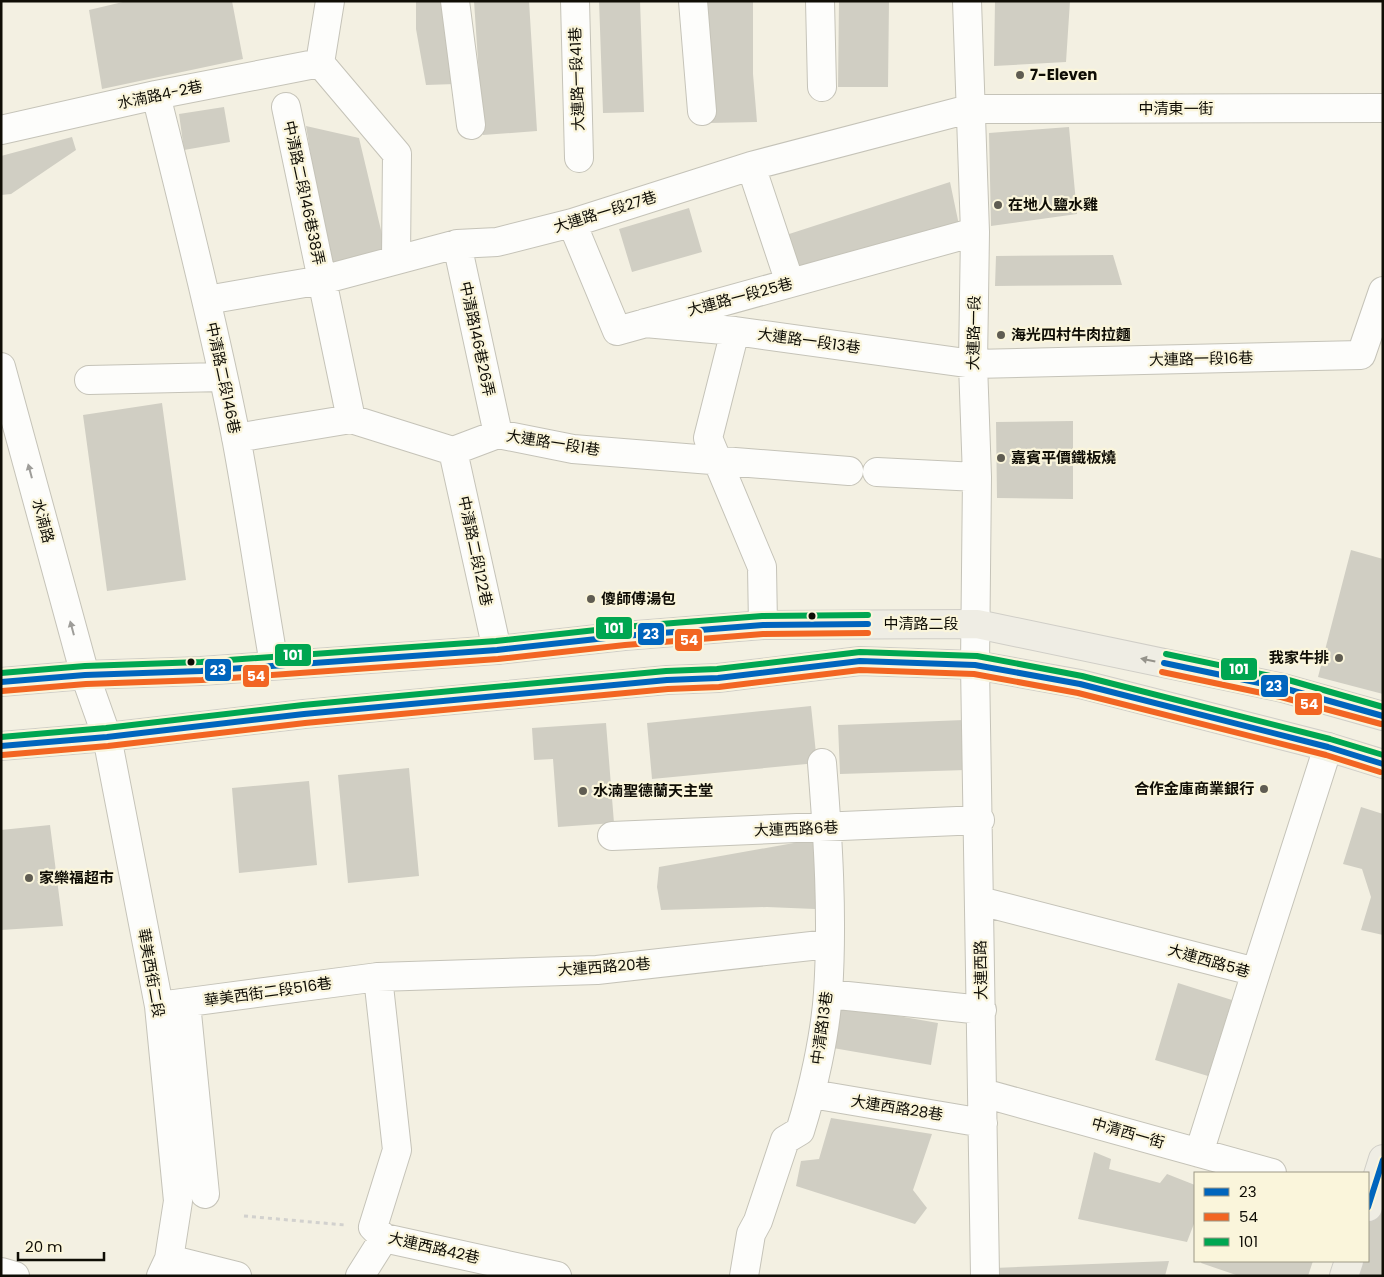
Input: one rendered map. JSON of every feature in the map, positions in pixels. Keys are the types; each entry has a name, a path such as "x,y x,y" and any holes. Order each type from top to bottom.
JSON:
{"main road":[{"name":"中清路二段","path":"1,682 85,675 202,671 274,664 497,650 624,636 763,626 977,624 1283,688 1383,716"},
{"path":"1,746 107,737 314,713 718,678 860,661 975,665 1080,684 1328,747 1383,764"},
{"path":"1369,1199 1383,1159"},
{"path":"1344,1276 1349,1262"}],"street":[{"path":"330,1 320,63 398,154 396,258"},
{"path":"455,1 471,124"},
{"name":"大連路一段41巷","path":"575,1 579,158"},
{"path":"693,1 702,111"},
{"path":"820,1 822,87"},
{"name":"大連路一段","path":"967,1 969,110 975,232 973,364 977,477 977,624 975,665"},
{"name":"水湳路4-2巷","path":"1,130 156,95 320,63"},
{"name":"中清路二段146巷","path":"156,95 207,300 236,438 274,664"},
{"name":"中清路二段146巷38弄","path":"286,107 351,418"},
{"name":"中清東一街","path":"969,110 1383,108"},
{"name":"大連路一段27巷","path":"457,244 497,242 572,223 751,166 969,110"},
{"path":"751,166 790,283"},
{"name":"大連路一段25巷","path":"572,223 617,330 975,232"},
{"name":"中清路二段146巷38弄","path":"207,300 322,280 396,258 457,244"},
{"name":"中清路146巷26弄","path":"457,244 498,434"},
{"name":"大連路一段16巷","path":"973,364 1361,356 1383,291"},
{"name":"大連路一段13巷","path":"645,323 735,331 973,364"},
{"path":"735,331 708,438 719,460 762,567 763,626"},
{"name":"水湳路","path":"1,367 85,675"},
{"path":"89,380 223,377"},
{"path":"236,438 351,418 453,451"},
{"name":"大連路一段1巷","path":"453,451 498,434 573,448 849,471"},
{"name":"中清路二段122巷","path":"453,451 497,650"},
{"path":"877,472 977,477"},
{"name":"大連西路","path":"975,665 980,820 985,1276"},
{"name":"華美西街二段","path":"85,675 107,737 158,1006 178,1201 165,1267"},
{"path":"1256,972 1328,747"},
{"name":"中清路13巷","path":"744,1276 751,1234 758,1221 785,1140 800,1131 812,1094 828,994 827,828 822,763"},
{"name":"大連西路6巷","path":"612,836 980,820"},
{"name":"大連西路5巷","path":"980,901 1256,972 1199,1153"},
{"name":"大連西路20巷","path":"378,977 597,970 829,944"},
{"path":"360,1276 379,1232 397,1150 378,977"},
{"name":"華美西街二段516巷","path":"158,1006 378,977"},
{"path":"828,994 982,1010"},
{"path":"186,1002 205,1194"},
{"name":"中清西一街","path":"983,1093 1268,1172"},
{"name":"大連西路28巷","path":"812,1094 983,1123"},
{"name":"大連西路42巷","path":"379,1232 557,1276"},
{"path":"165,1267 237,1276"},
{"path":"1,1272 14,1276"}],"path":[{"path":"244,1216 379,1232"}],"building":[{"path":"127,1 232,1 243,59 102,89 89,10"},
{"path":"416,1 448,1 455,84 426,85 416,29"},
{"path":"474,1 529,1 537,131 483,135"},
{"path":"599,1 640,1 644,112 603,113"},
{"path":"708,1 753,1 753,74 757,122 709,123"},
{"path":"839,1 889,1 888,87 838,87"},
{"path":"995,1 1070,1 1066,62 994,66"},
{"path":"224,107 230,142 184,150 179,114"},
{"path":"306,126 359,138 386,251 329,266"},
{"path":"1069,127 1077,214 991,226 989,133"},
{"path":"72,137 76,150 11,194 1,195 1,156"},
{"path":"950,182 959,225 799,272 786,235"},
{"path":"689,208 702,252 632,272 619,229"},
{"path":"1113,255 1122,285 995,286 996,256"},
{"path":"162,403 186,580 107,591 83,415"},
{"path":"1073,421 1073,499 997,498 996,422"},
{"path":"1351,550 1383,559 1383,694 1318,677"},
{"path":"811,706 817,763 652,779 647,723"},
{"path":"964,720 966,770 840,774 838,725"},
{"name":"水湳聖德蘭天主堂","path":"606,723 614,823 558,827 553,759 534,760 532,728"},
{"path":"409,768 419,876 348,883 338,775"},
{"path":"309,781 317,865 239,873 232,788"},
{"path":"1361,807 1383,814 1383,935 1361,930 1371,897 1362,869 1343,864"},
{"name":"家樂福超市","path":"50,825 63,926 1,930 1,830"},
{"path":"816,839 815,909 767,907 661,910 657,887 659,867"},
{"path":"1178,983 1232,1000 1208,1076 1155,1060"},
{"path":"841,1006 938,1023 931,1065 833,1048"},
{"path":"831,1118 932,1134 913,1190 927,1208 915,1224 796,1186 801,1161 819,1159"},
{"path":"1094,1152 1111,1159 1109,1169 1160,1183 1167,1174 1194,1185 1194,1224 1187,1242 1078,1219"},
{"path":"1383,1172 1383,1276 1345,1276 1350,1262 1369,1262 1369,1209"},
{"path":"1169,1261 1165,1276 994,1276 994,1268"},
{"path":"1313,1262 1308,1276 1239,1276 1201,1263"}],"transit line":[{"name":"101","path":"1,673 85,666 201,662 496,641 623,627 762,616 868,615"},
{"name":"23","path":"1,682 85,675 201,671 497,650 624,636 763,625 868,624"},
{"name":"54","path":"2,691 86,684 202,680 498,659 625,645 763,634 868,633"},
{"name":"101","path":"1,737 106,728 303,705 666,671 717,669 860,652 977,656 1082,676 1330,739 1383,755"},
{"name":"101","path":"1166,654 1285,679 1383,707"},
{"name":"23","path":"1,746 107,737 304,714 667,680 718,678 860,661 975,665 1080,684 1328,747 1383,764"},
{"name":"23","path":"1164,663 1283,688 1383,716"},
{"name":"54","path":"2,755 108,746 305,723 668,689 719,687 860,670 974,674 1078,693 1326,755 1380,772"},
{"name":"54","path":"1162,672 1281,697 1381,724"},
{"name":"23","path":"1369,1204 1383,1160"}],"place":[{"name":"7-Eleven","path":"1020,75"},
{"name":"在地人鹽水雞","path":"998,205"},
{"name":"海光四村牛肉拉麵","path":"1001,335"},
{"name":"嘉賓平價鐵板燒","path":"1001,458"},
{"name":"傻師傅湯包","path":"591,599"},
{"name":"我家牛排","path":"1339,658"},
{"name":"合作金庫商業銀行","path":"1264,789"},
{"name":"水湳聖德蘭天主堂","path":"583,791"},
{"name":"家樂福超市","path":"29,878"}]}
